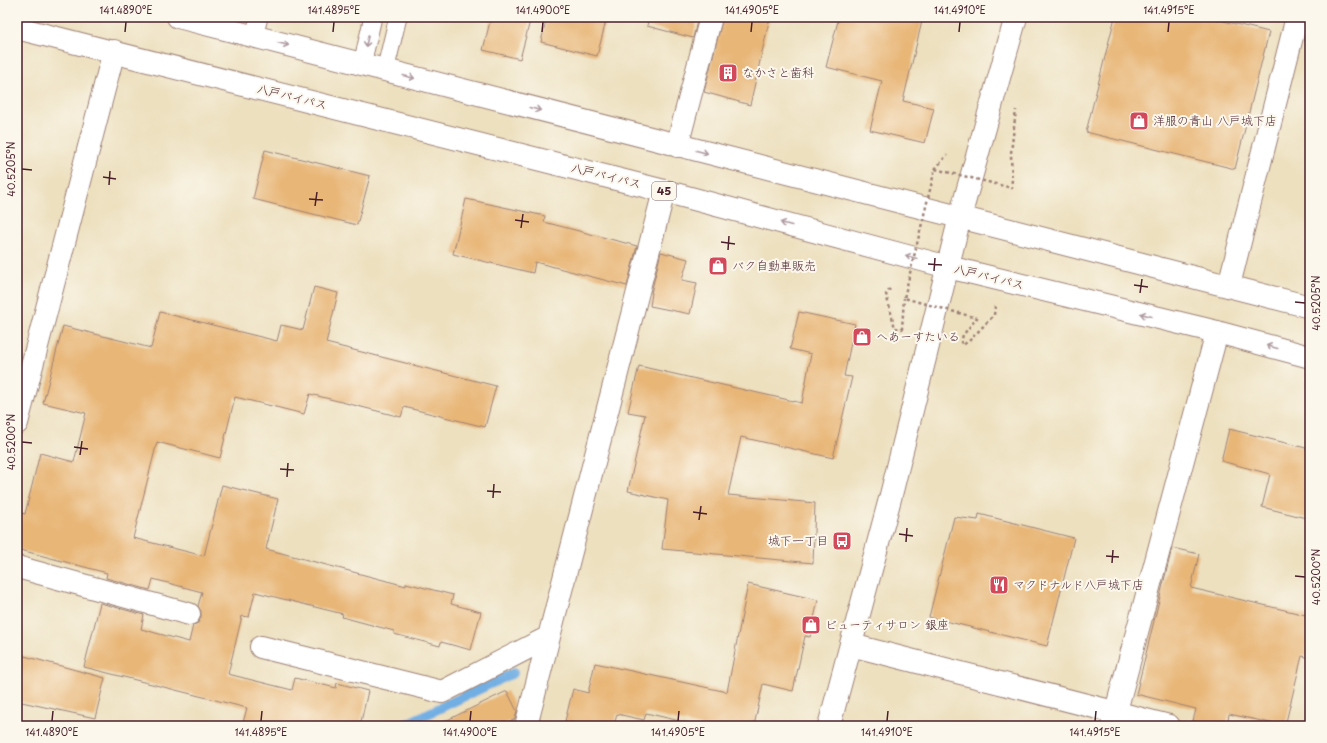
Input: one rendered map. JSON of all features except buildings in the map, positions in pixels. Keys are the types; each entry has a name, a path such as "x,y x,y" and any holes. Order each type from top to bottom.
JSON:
{"main road":[{"path":"178,17 256,27 385,71 1229,285 1310,307"},
{"path":"677,146 711,17"},
{"path":"830,726 891,495 960,217 1016,17"},
{"path":"1229,285 1296,20"},
{"name":"八戸バイパス","path":"17,28 114,51 664,191 948,267 1217,332 1310,358"},
{"path":"17,424 114,51"},
{"path":"526,726 664,191"},
{"path":"1114,719 1217,332"},
{"path":"17,568 189,614"},
{"path":"261,647 442,692 549,637"},
{"path":"851,645 1114,719 1169,726"}],"lane":[{"path":"362,64 373,17"},
{"path":"385,71 398,17"}],"path":[{"path":"890,289 886,294 895,328 902,329 904,298 936,170 1012,188 1011,153 1016,110"},
{"path":"904,298 977,318 963,335 961,342 963,345 970,340 994,315 994,306"}],"waterway":[{"path":"402,726 513,673"}],"place":[{"name":"なかさと歯科","path":"728,73"},
{"name":"洋服の青山 八戸城下店","path":"1139,121"},
{"name":"バク自動車販売","path":"718,266"},
{"name":"へあーすたいる","path":"862,337"},
{"name":"城下一丁目","path":"842,541"},
{"name":"マクドナルド八戸城下店","path":"999,585"},
{"name":"ビューティサロン 銀座","path":"811,625"}]}
